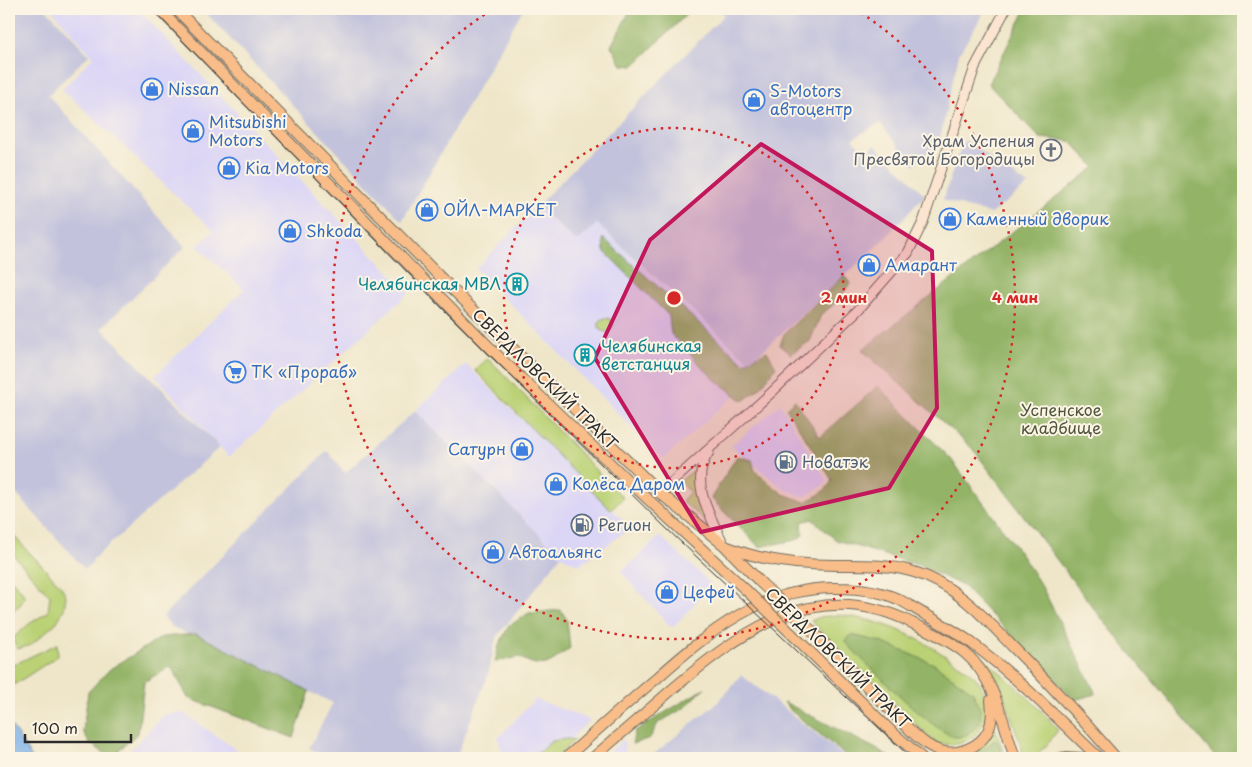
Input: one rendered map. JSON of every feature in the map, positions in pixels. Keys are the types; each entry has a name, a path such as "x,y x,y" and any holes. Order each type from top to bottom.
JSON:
{"main road":[{"name":"СВЕРДЛОВСКИЙ ТРАКТ","path":"159,9 497,355 650,502 747,591 891,732 922,758"},
{"name":"СВЕРДЛОВСКИЙ ТРАКТ","path":"176,9 440,277 660,493 724,545 926,744 940,751 954,752 968,749 988,731 993,713 991,695 985,677"},
{"path":"650,502 858,310 908,253 923,222 976,67 1006,9"},
{"path":"715,444 705,458 701,472 701,486 706,507 724,545"},
{"name":"СВЕРДЛОВСКИЙ ТРАКТ","path":"724,545 739,552 772,560 801,564 864,564 914,572 933,580 974,607 1046,680 1116,758"},
{"path":"566,758 697,644 744,611 788,594 817,587 857,588 897,599 971,642 1006,671 1100,758"},
{"path":"593,758 709,660 742,636 772,619 799,611 824,605 857,604 893,613 928,630 965,654 985,677 997,702 1015,758"},
{"path":"1061,758 1082,758"}],"highlighted area":[{"path":"761,144 932,251 937,408 889,488 701,532 595,358 650,240"}],"shaded area":[{"path":"9,9 46,9 89,55 48,95 185,247 101,328 220,447 92,560 93,562 85,569 9,486"},
{"path":"51,9 138,9 409,293 229,457 155,376 244,289 197,246 214,231 62,89 93,57"},
{"path":"202,9 523,9 402,221"},
{"path":"718,9 986,9 959,54 939,143 914,165 880,123 852,139 866,153 875,145 925,195 885,238 750,362 597,224 577,242 537,206 724,15"},
{"path":"965,140 1028,185 991,214 943,200"},
{"path":"537,206 577,242 597,224 761,372 663,459 476,269"},
{"path":"466,364 631,528 579,565 561,556 415,411"},
{"path":"780,404 828,482 805,497 785,490 731,446"},
{"path":"415,411 561,556 496,638 488,675 456,758 328,758 309,748 333,703 171,626 163,616 327,451 345,473"},
{"path":"660,536 712,585 672,628 621,572"},
{"path":"741,675 847,758 649,758 717,703"},
{"path":"535,699 590,720 551,758 504,758 498,738"},
{"path":"183,713 248,758 123,758 165,714"},
{"path":"624,739 626,758 603,758"}],"green space":[{"path":"631,9 688,9 684,17 633,66 622,65 611,46"},
{"name":"Успенское кладбище","path":"1026,9 1243,9 1243,758 1216,758 1095,610 973,449 862,350 1095,167 1070,141 1040,138 988,84"},
{"path":"603,238 744,363 767,351 776,367 760,388 743,401 714,379 671,334 669,316 604,251"},
{"path":"844,276 850,283 840,299 821,315 810,341 791,354 780,345 784,334"},
{"path":"603,318 609,318 613,325 609,332 603,332 599,328 599,322"},
{"path":"488,358 623,498 611,510 475,370"},
{"path":"878,386 951,459 1022,556 1042,587 1096,694 1074,700 963,586 921,566 836,540 812,519 802,522 803,535 796,540 759,547 711,498 737,456 752,460 755,471 783,494 805,502 817,496 832,480 786,408 795,400 820,437"},
{"path":"697,468 699,495 707,522 682,501 690,492 680,481"},
{"path":"9,531 61,586 66,596 64,609 57,622 31,645 18,649 12,639 29,624 48,612 50,596 9,550"},
{"path":"9,577 25,597 20,605 9,614"},
{"path":"561,610 567,620 570,648 551,662 541,665 519,657 495,662 499,645 509,626 529,613"},
{"path":"837,615 882,624 910,636 970,673 981,686 986,705 985,716 977,733 963,742 954,744 934,742 811,621 820,617"},
{"path":"196,634 309,691 294,738 188,698 171,666 144,682 138,733 111,757 89,743 83,731 88,692 110,669 162,637"},
{"path":"852,635 881,642 934,664 973,692 981,712 980,722 968,734 958,737 948,734 935,726 902,698 847,644 845,640"},
{"path":"57,644 58,656 9,688 9,667"},
{"path":"967,647 970,647 1016,687 1058,730 1046,746 1032,758 1025,758 999,681"},
{"path":"705,688 684,708 658,723 650,738 632,744 635,731"},
{"path":"784,702 884,753 890,758 849,758 789,709"},
{"path":"995,728 1006,758 953,758 978,749"},
{"path":"996,739 1004,758 973,757"},
{"path":"574,740 556,758 536,758 536,755 552,741"}],"water":[{"path":"9,722 32,758 9,758"}],"tram line":[{"path":"152,9 445,311 666,528 911,758"}],"place":[{"name":"Nissan","path":"152,89"},
{"name":"S-Motors автоцентр","path":"754,100"},
{"name":"Mitsubishi Motors","path":"193,131"},
{"name":"Храм Успения Пресвятой Богородицы","path":"1051,150"},
{"name":"Kia Motors","path":"229,168"},
{"name":"ОЙЛ-МАРКЕТ","path":"427,210"},
{"name":"Каменный дворик","path":"950,219"},
{"name":"Shkoda","path":"290,231"},
{"name":"Амарант","path":"869,265"},
{"name":"Челябинская МВЛ","path":"517,284"},
{"name":"Челябинская ветстанция","path":"585,355"},
{"name":"ТК «Прораб»","path":"235,372"},
{"name":"Сатурн","path":"522,449"},
{"name":"Новатэк","path":"786,462"},
{"name":"Колёса Даром","path":"556,484"},
{"name":"Регион","path":"582,525"},
{"name":"Автоальянс","path":"493,552"},
{"name":"Цефей","path":"667,592"}]}
